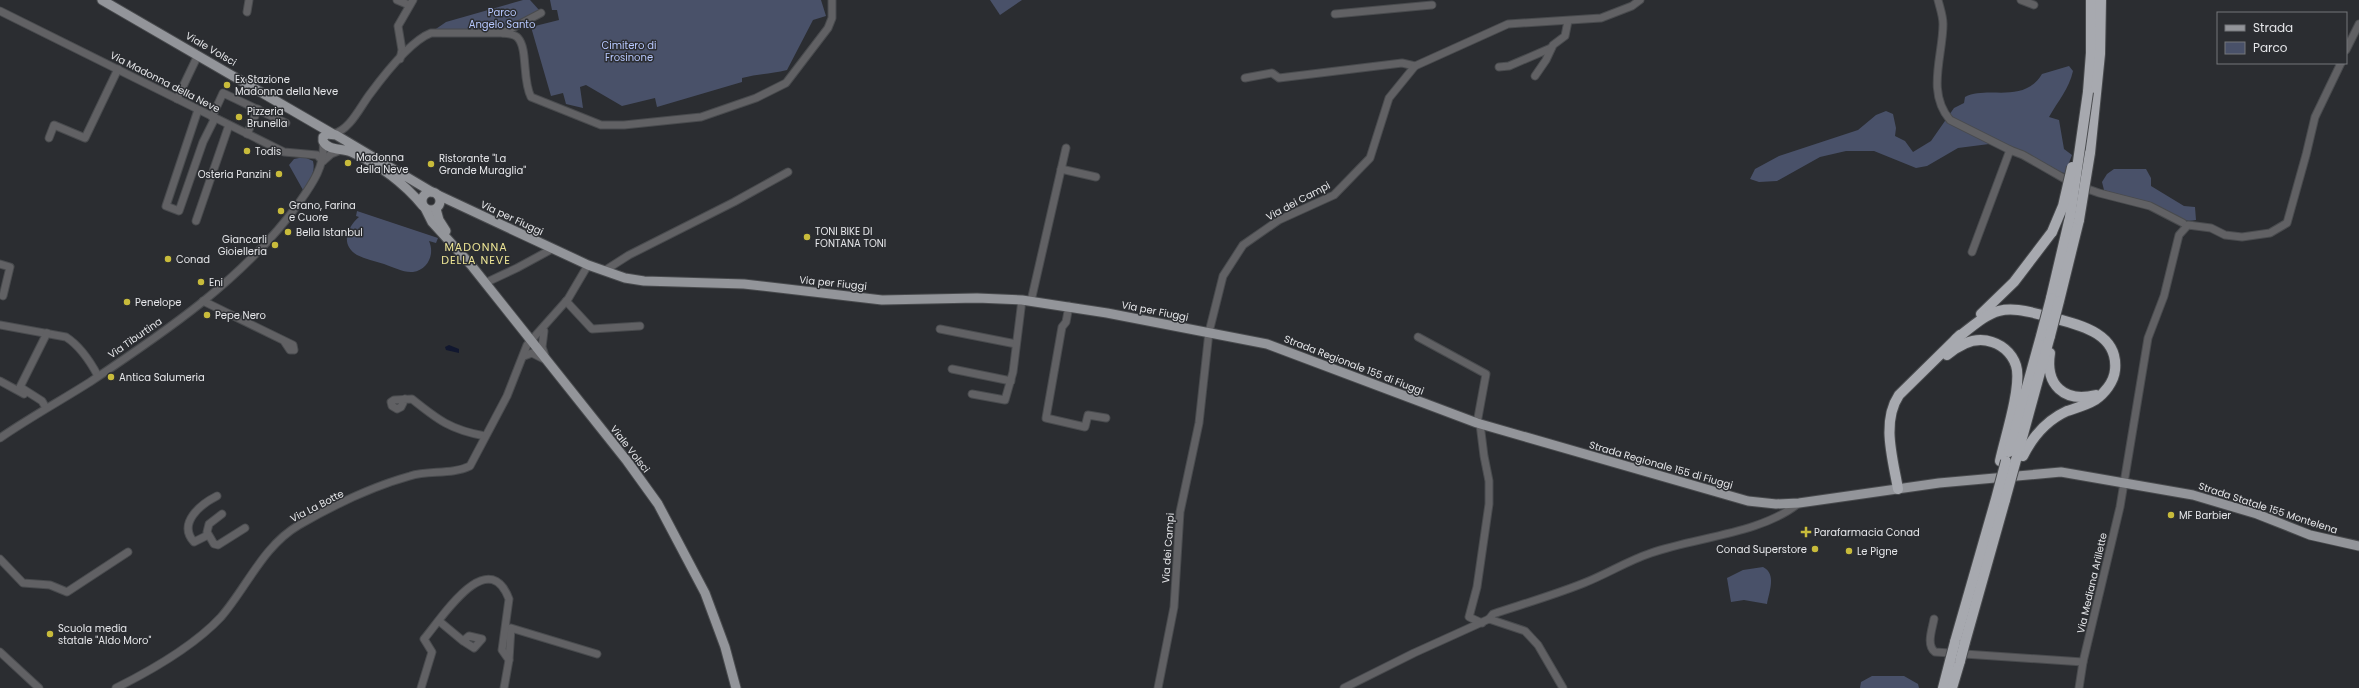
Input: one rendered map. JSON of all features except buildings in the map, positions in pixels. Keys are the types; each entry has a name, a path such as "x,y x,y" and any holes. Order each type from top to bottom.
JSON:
{"highway":[{"path":"2085,151 2091,53 2091,0"},
{"path":"1952,688 1955,661 2055,299 2074,219 2085,151 2097,92 2100,0"},
{"path":"1898,489 1889,420 1893,403 2014,282 2052,232 2063,206 2075,154 2085,151"},
{"path":"1956,339 1994,311 2001,309 2025,311 2087,328 2105,340 2114,355 2115,372 2112,382 2100,395 2096,399 2052,420 2011,459"},
{"path":"2045,336 2050,369 2055,385 2060,391 2076,398 2100,395"},
{"path":"1916,379 1951,352 1971,341 1990,341 2006,350 2015,363 2017,380 2011,459 2015,478 2004,485"},
{"path":"1943,688 1955,661"}],"main road":[{"name":"Viale Volsci","path":"102,0 307,120"},
{"path":"307,120 333,134 350,148 435,193 440,200 438,207 430,210 424,207 422,200 424,195 435,193"},
{"path":"307,120 320,132 323,144 329,147 350,148"},
{"path":"323,144 325,134 333,134"},
{"name":"Viale Volsci","path":"350,148 395,177 424,207 432,222 460,252 485,283 626,461 658,504 705,592 725,648 736,688"},
{"name":"Via per Fiuggi","path":"435,193 467,210 552,249 588,265 625,278 644,281 744,284 882,300 977,298 1027,300 1069,306 1209,332"},
{"name":"Via per Fiuggi","path":"438,207 453,206 467,210"},
{"name":"Viale Volsci","path":"438,207 439,220 460,252"},
{"name":"Strada Regionale 155 di Fiuggi","path":"1209,332 1267,344 1479,424 1748,501 1776,504 1799,503 1898,489 2049,472 2061,472 2124,483"},
{"name":"Strada Statale 155 Montelena","path":"2124,483 2222,503 2310,535 2359,546"}],"street":[{"path":"247,12 249,0"},
{"path":"397,0 411,3 398,26 402,47 400,59"},
{"path":"333,134 342,131 384,75 411,46 424,36 431,33 503,33 514,35 521,43 525,83 531,97 601,125 624,125 701,117 756,98 786,83 828,28 832,18 832,0"},
{"name":"Via dei Campi","path":"1158,688 1174,607 1180,512 1199,422 1209,332 1223,276 1243,245 1279,220 1334,195 1370,158 1389,98 1415,66 1508,24 1601,18 1632,6 1640,0"},
{"path":"1938,0 1944,23 1936,72 1937,86 1944,113 1950,120 2023,155 2070,182 2099,193 2150,206 2183,223"},
{"path":"2021,0 2034,6"},
{"path":"1335,14 1432,5"},
{"name":"Via Madonna della Neve","path":"0,11 284,152 320,158"},
{"path":"503,33 541,13"},
{"path":"1535,76 1546,60 1553,45 1565,36 1568,21"},
{"path":"2347,48 2359,24"},
{"path":"1499,67 1509,66 1551,48"},
{"path":"176,99 198,55"},
{"path":"1245,78 1272,73 1279,78 1402,63 1415,66"},
{"name":"Via Mediana Arillette","path":"2079,688 2083,662 2120,507 2148,338 2164,296 2179,235 2188,226 2211,228 2225,235 2258,236 2270,233 2286,224 2306,155 2315,116 2341,64"},
{"path":"49,138 54,125 85,138 118,70"},
{"path":"198,110 166,206 180,211 203,142 223,93 286,123"},
{"path":"247,134 258,109"},
{"path":"320,158 350,148 346,135 349,123"},
{"path":"196,221 230,126"},
{"name":"Via Tiburtina","path":"0,438 98,376 166,329 237,274 278,230 309,188 320,158 323,144"},
{"path":"972,394 1005,400 1016,344 1066,148"},
{"path":"1972,252 2010,150"},
{"path":"1061,170 1096,177"},
{"path":"604,271 629,255 734,202 788,172"},
{"path":"485,283 517,268 528,260 541,256 552,249"},
{"path":"0,264 10,267 3,296"},
{"path":"522,358 532,342 566,301 588,265"},
{"path":"203,300 284,341"},
{"path":"566,301 592,329 640,326"},
{"path":"1069,306 1066,322 1062,327 1046,418 1086,427 1088,415 1106,418"},
{"path":"0,325 66,337 73,342 98,376"},
{"path":"940,329 1016,344"},
{"path":"522,330 529,334 541,332"},
{"path":"522,330 522,358"},
{"path":"541,332 542,347 546,360"},
{"path":"46,408 42,401 20,387 47,333"},
{"path":"1418,337 1486,374 1479,424 1484,456 1490,480 1477,587 1469,617 1482,623"},
{"path":"522,358 532,353 546,360"},
{"name":"Via La Botte","path":"116,688 138,677 193,642 213,624 268,552 298,525 353,498 412,475 464,468 473,460 507,396 522,358"},
{"path":"952,369 1010,380"},
{"path":"0,381 46,408"},
{"path":"405,399 412,398 441,422 457,431 485,436"},
{"path":"208,535 194,542 190,538 190,520 200,506 217,496"},
{"path":"1344,688 1414,652 1482,623 1490,619 1493,614 1586,582 1622,564 1652,552 1755,524 1785,512 1799,503"},
{"path":"222,514 209,524 208,535 214,544 218,546 245,528"},
{"path":"0,560 23,584 50,585 67,592 128,552"},
{"path":"421,688 432,652 424,639 475,582 490,579 507,592 509,599 502,650 509,660"},
{"path":"1490,619 1525,631 1538,646 1563,688"},
{"path":"1934,619 1930,644 1931,649 1935,652 2083,662"},
{"path":"439,621 463,641"},
{"path":"504,688 509,660 511,628 597,654"},
{"path":"0,652 39,688"}],"green space":[{"name":"Parco Angelo Santo","path":"523,0 530,0 540,11 502,31 433,31 446,22"},
{"name":"Cimitero di Frosinone","path":"550,0 821,0 826,16 813,20 787,70 742,78 742,82 657,107 655,98 622,106 586,85 580,87 583,108 566,104 563,93 551,96 531,27 559,20 557,10 552,10"},
{"path":"990,0 1022,0 1000,15"},
{"path":"2069,66 2073,71 2069,84 2049,117 2059,120 2064,149 2072,155 2065,173 2047,171 1997,143 1958,148 1927,166 1916,168 1874,151 1846,151 1820,157 1777,181 1759,182 1750,179 1755,169 1779,156 1858,130 1876,115 1886,111 1893,114 1896,128 1895,136 1905,141 1913,152 1931,141 1954,108 1964,103 1965,97 1984,93 2016,92 2025,89 2034,83 2042,74"},
{"path":"304,157 313,161 314,169 303,190 289,165 294,159"},
{"path":"2114,169 2146,169 2151,178 2151,186 2184,206 2195,207 2196,220 2190,221 2177,219 2141,203 2104,190 2102,182 2107,174"},
{"path":"357,211 438,238 436,243 429,241 431,246 431,256 429,261 418,271 406,272 357,255 348,246 347,236 351,226 359,217 356,216"},
{"path":"1763,567 1770,574 1771,579 1767,604 1744,600 1731,602 1727,578 1743,570"},
{"path":"1872,676 1904,676 1918,684 1919,688 1860,688 1861,682"}],"shaded area":[{"path":"449,345 459,349 459,353 446,350 445,347"}],"place":[{"name":"Ex Stazione Madonna della Neve","path":"227,85"},
{"name":"Pizzeria Brunella","path":"239,117"},
{"name":"Todis","path":"247,151"},
{"name":"Madonna della Neve","path":"348,163"},
{"name":"Ristorante \"La Grande Muraglia\"","path":"431,164"},
{"name":"Osteria Panzini","path":"279,174"},
{"name":"Grano, Farina e Cuore","path":"281,211"},
{"name":"Bella Istanbul","path":"288,232"},
{"name":"TONI BIKE DI FONTANA TONI","path":"807,237"},
{"name":"Giancarli Gioielleria","path":"275,245"},
{"name":"Conad","path":"168,259"},
{"name":"Eni","path":"201,282"},
{"name":"Penelope","path":"127,302"},
{"name":"Pepe Nero","path":"207,315"},
{"name":"Antica Salumeria","path":"111,377"},
{"name":"MF Barbier","path":"2171,515"},
{"name":"Parafarmacia Conad","path":"1806,532"},
{"name":"Conad Superstore","path":"1815,549"},
{"name":"Le Pigne","path":"1849,551"},
{"name":"Scuola media statale \"Aldo Moro\"","path":"50,634"}],"district":[{"name":"MADONNA DELLA NEVE","path":"476,253"}]}
